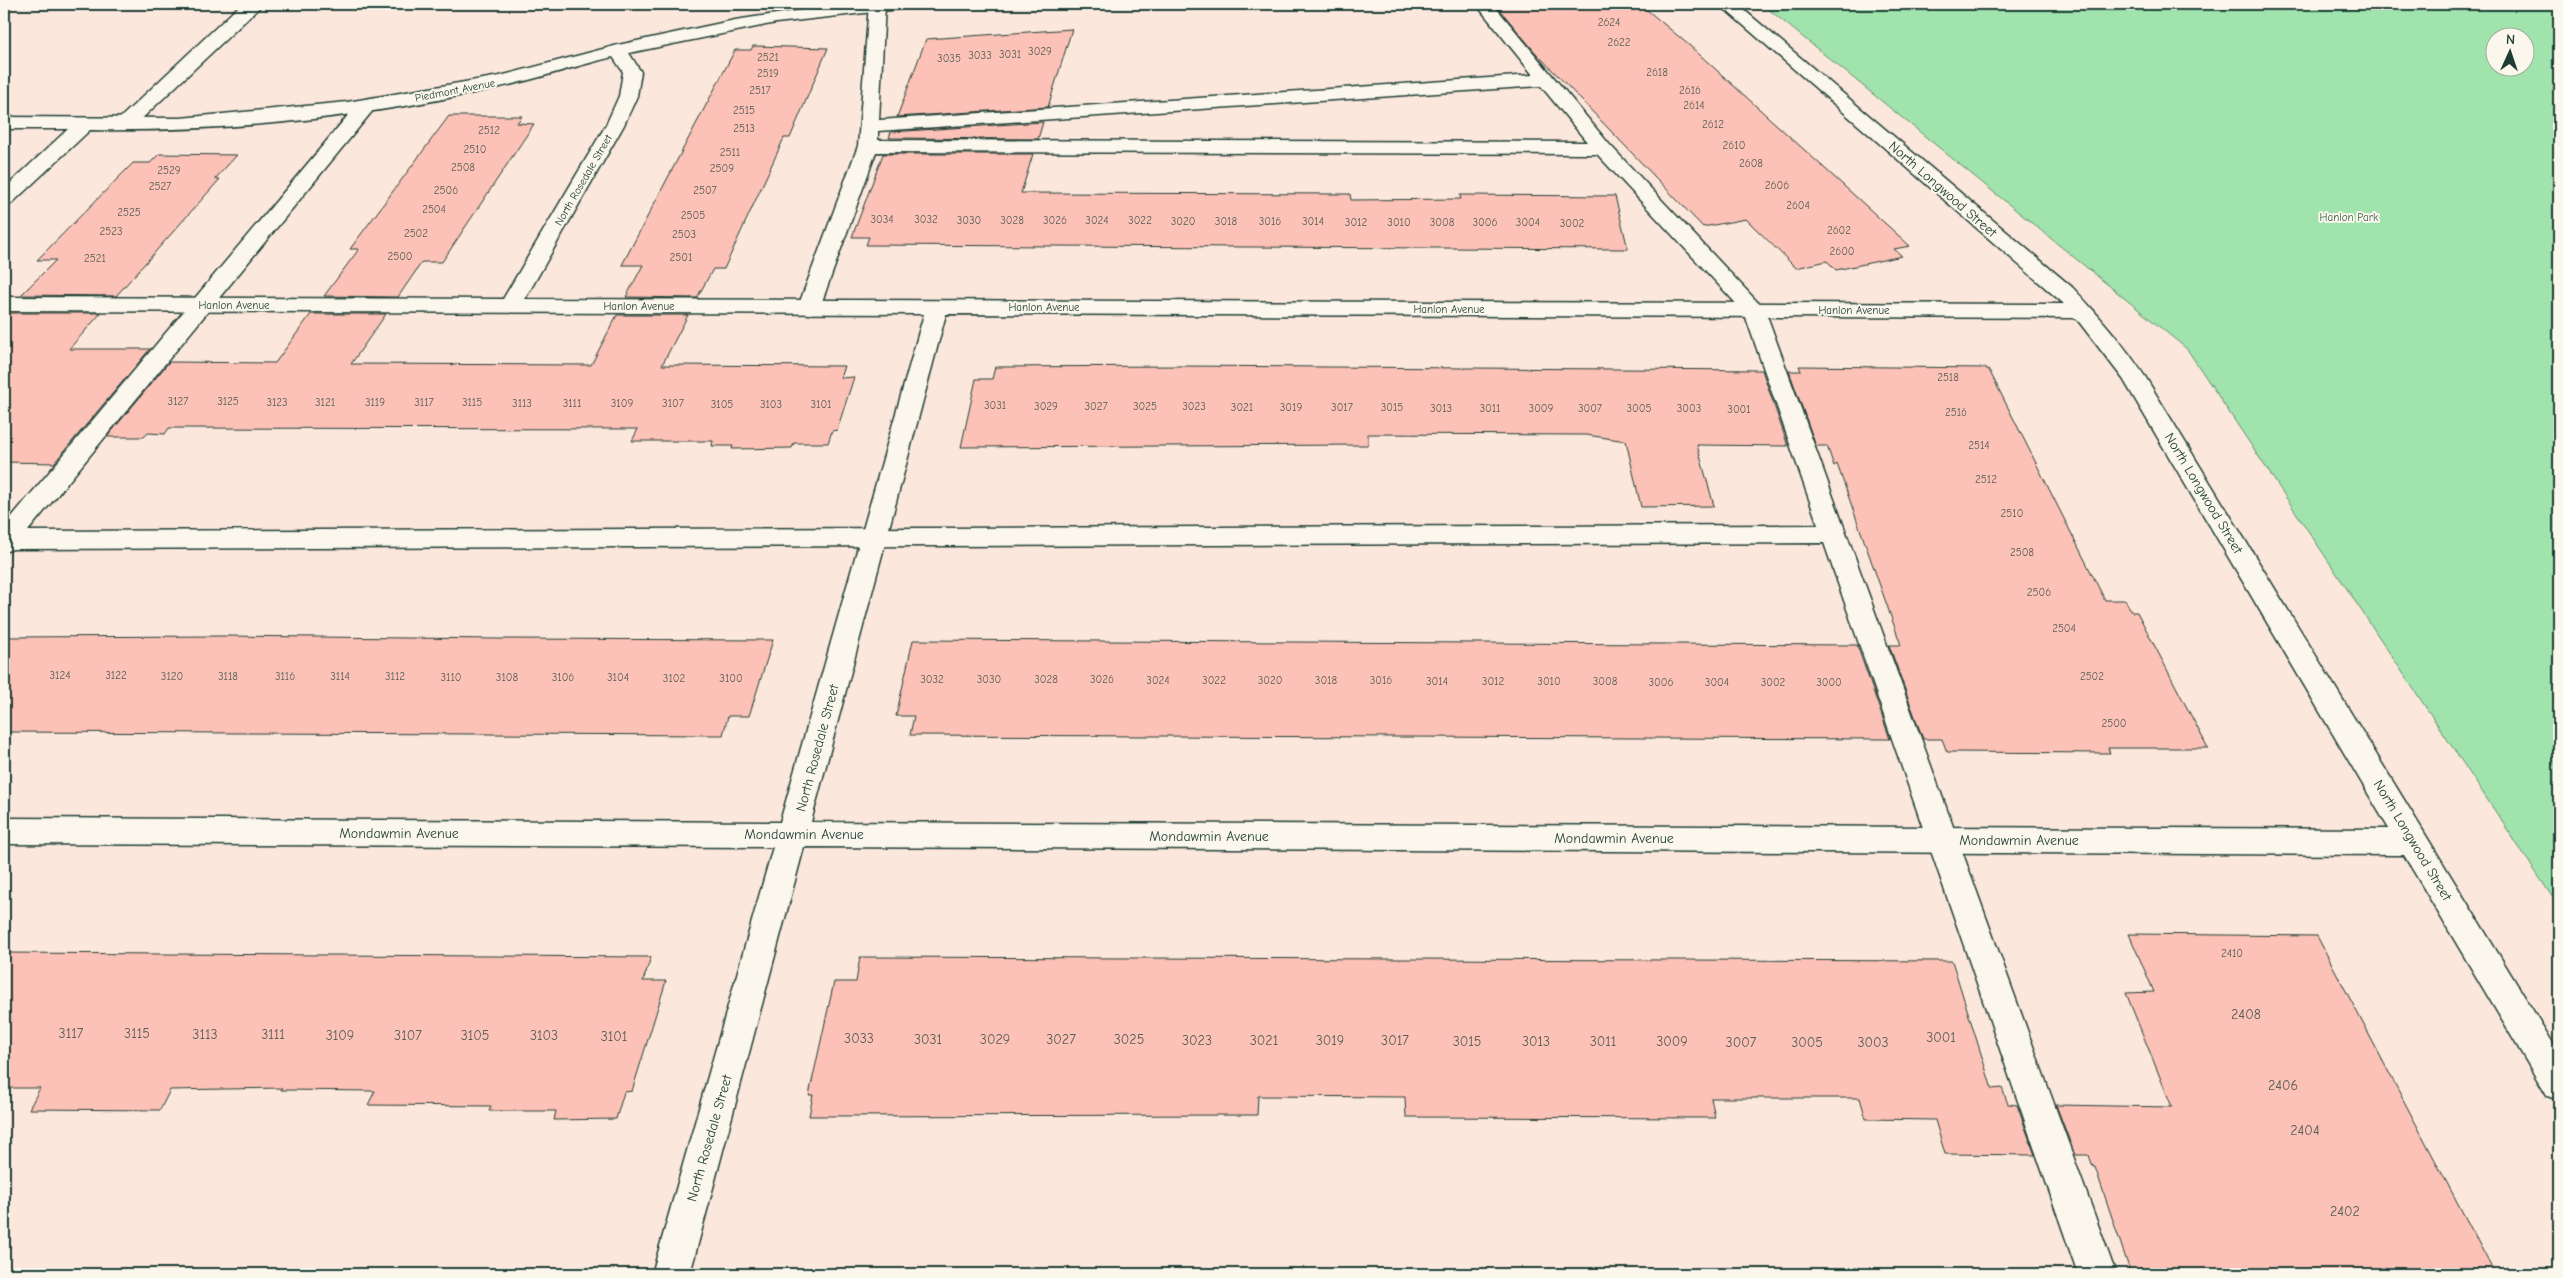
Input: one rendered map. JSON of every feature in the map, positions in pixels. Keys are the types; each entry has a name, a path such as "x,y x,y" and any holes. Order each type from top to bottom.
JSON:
{"street":[{"path":"126,123 247,8 255,4"},
{"name":"Piedmont Avenue","path":"4,123 202,122 367,105 493,84 543,68 695,31 763,18 900,4"},
{"path":"1484,4 1544,80 1602,148 1754,310 2097,1274"},
{"name":"North Longwood Street","path":"1727,4 2084,311 2134,378 2559,1084"},
{"path":"809,307 868,146 877,5"},
{"name":"North Rosedale Street","path":"510,306 616,125 628,96 632,72 618,50"},
{"path":"870,126 1544,80"},
{"path":"5,541 367,105"},
{"path":"4,200 86,123"},
{"path":"868,146 1602,148"},
{"name":"Hanlon Avenue","path":"4,304 2084,311"},
{"name":"North Rosedale Street","path":"671,1274 794,834 937,307"},
{"path":"5,541 1834,534"},
{"name":"Mondawmin Avenue","path":"4,831 2413,842"}],"green space":[{"name":"Hanlon Park","path":"1762,4 2559,4 2559,907 2187,349"}],"building":[{"path":"1495,4 1640,4 1690,46 1910,246 1894,249 1902,256 1836,270 1827,261 1796,268 1746,219 1703,227 1535,52"},
{"path":"1072,29 1048,107 897,117 926,39"},
{"path":"753,46 828,48 790,138 784,138 724,269 713,269 697,298 626,297 643,265 622,265 735,50 751,50"},
{"path":"449,116 522,116 517,123 534,124 442,262 422,262 398,297 324,296 359,249 350,249"},
{"path":"1043,122 1038,139 889,138 891,132"},
{"path":"159,154 237,155 215,179 220,179 116,296 21,295 56,260 37,260 133,163 150,163"},
{"path":"883,154 1033,154 1021,193 1350,194 1351,200 1461,199 1460,195 1615,196 1628,249 866,245 869,237 852,237"},
{"path":"4,313 101,313 69,349 150,349 54,463 4,462"},
{"path":"311,314 386,314 351,364 591,365 617,315 688,315 662,365 844,366 840,378 854,377 837,430 832,431 828,443 794,443 792,448 732,449 733,446 712,446 713,441 632,441 638,429 169,428 165,434 148,433 144,437 107,437 169,362 275,363"},
{"path":"1180,366 1762,370 1788,446 1697,445 1714,506 1641,507 1626,441 1587,435 1368,434 1368,445 961,447 976,379 992,379 995,367"},
{"path":"1799,366 1985,368 1989,370 2105,600 2125,600 2132,612 2137,612 2208,748 2108,748 2110,753 1947,752 1942,739 1923,739 1889,645 1901,645 1837,464 1834,466 1827,446 1816,446 1789,371 1801,371"},
{"path":"223,636 773,640 749,716 728,716 723,735 4,732 4,637"},
{"path":"913,640 1857,645 1890,739 910,735 914,716 896,716"},
{"path":"2129,934 2317,936 2495,1274 2131,1274 2095,1167 2093,1167 2089,1155 2075,1155 2056,1105 2172,1107 2126,993 2154,992"},
{"path":"4,953 651,957 643,981 666,981 632,1091 624,1092 616,1119 554,1120 556,1111 489,1111 491,1106 368,1105 375,1091 281,1090 282,1088 170,1090 160,1110 29,1109 40,1088 4,1088"},
{"path":"860,957 1952,961 1992,1089 2002,1088 2008,1104 2017,1105 2035,1155 1945,1154 1935,1120 1866,1119 1860,1098 1711,1098 1715,1118 1406,1117 1405,1097 1258,1096 1257,1115 809,1116 813,1095 809,1095 834,982 856,982"}]}
